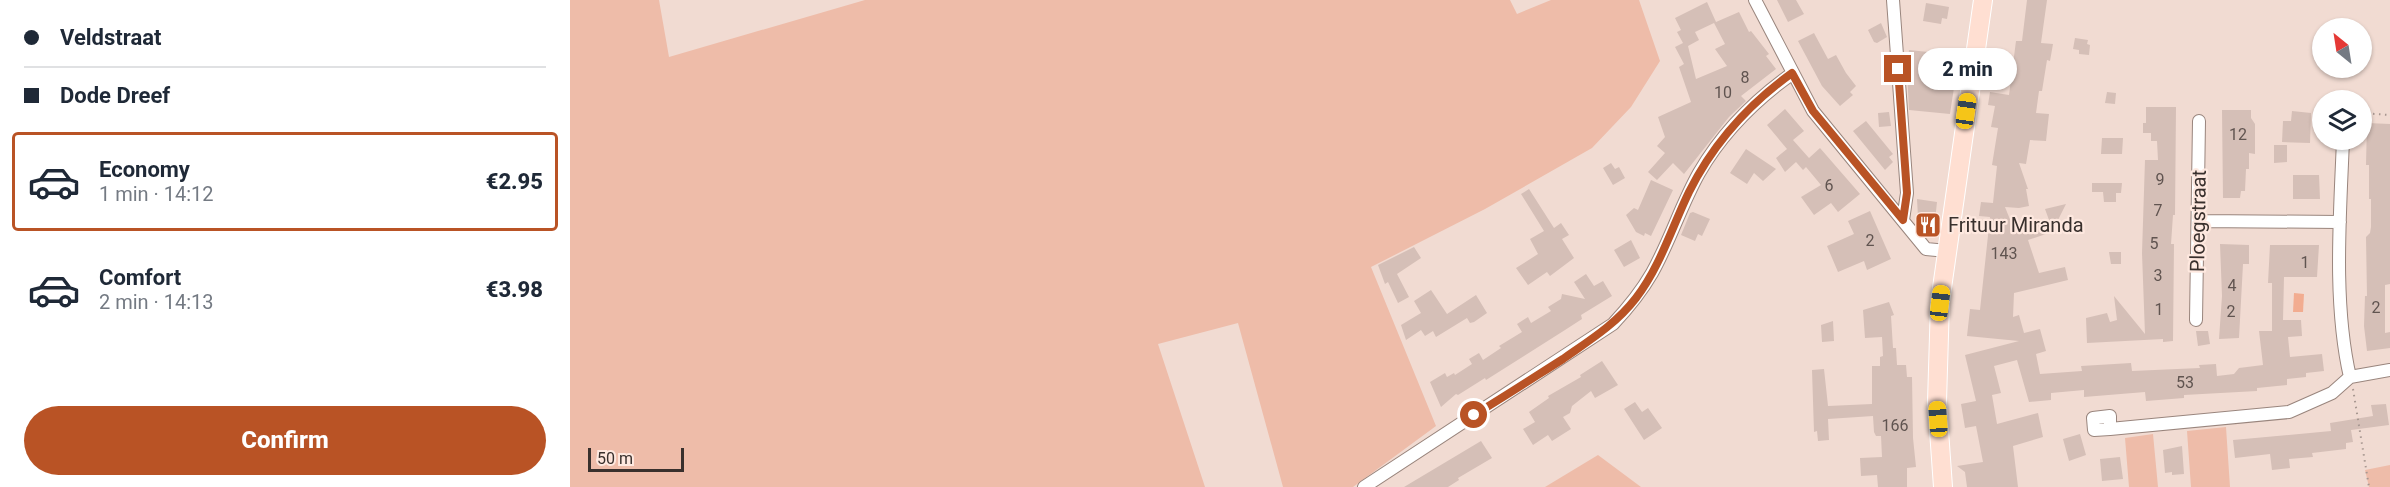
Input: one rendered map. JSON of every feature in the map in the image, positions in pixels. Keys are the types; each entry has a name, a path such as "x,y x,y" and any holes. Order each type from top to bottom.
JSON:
{"main road":[{"path":"1943,487 1937,402 1937,348 1947,251 1983,0"}],"street":[{"path":"1755,0 1813,111 1926,249 1947,251"},
{"path":"1893,0 1907,193 1903,220"},
{"path":"1364,487 1613,324 1637,297 1653,272 1700,171 1723,139 1762,95 1792,73"},
{"name":"Ploegstraat","path":"2196,320 2199,121"},
{"path":"2343,150 2340,222 2341,330 2350,377"},
{"path":"2199,221 2340,222"},
{"path":"2110,429 2289,412 2332,393 2350,377 2390,370"}],"path":[{"path":"2372,114 2390,115"},
{"path":"2350,377 2355,394 2370,487"}],"shaded area":[{"path":"570,0 659,0 669,57 865,0 1510,0 1517,14 1551,0 1639,0 1660,61 1631,107 1592,148 1485,209 1371,267 1436,426 1353,487 1283,487 1238,323 1158,344 1205,487 570,487"},
{"path":"2294,293 2304,294 2303,312 2293,312"},
{"path":"2226,427 2230,487 2191,487 2187,431"},
{"path":"2153,434 2158,487 2129,487 2125,438"},
{"path":"1598,455 1641,487 1545,487"},
{"path":"2390,465 2390,487 2369,487 2365,470"}],"building":[{"path":"1777,0 1796,0 1804,14 1788,22"},
{"path":"2027,0 2047,0 2041,43 2053,44 2050,61 2047,60 2042,91 2039,91 2036,113 2049,114 2046,141 2030,140 2026,164 2019,163 2028,189 2026,189 2029,206 2005,207 2015,232 2049,220 2045,209 2066,204 2052,232 2028,240 2039,273 2065,267 2068,280 2014,293 2013,317 2019,315 2024,333 2040,329 2046,351 2036,354 2040,374 2082,371 2081,366 2131,363 2132,371 2200,368 2199,365 2216,364 2217,376 2234,374 2239,368 2263,365 2259,331 2272,331 2272,283 2268,283 2270,245 2319,245 2317,277 2284,277 2283,320 2301,320 2302,336 2288,337 2290,357 2322,354 2324,371 2306,373 2306,377 2287,379 2287,385 2257,388 2257,391 2184,395 2184,398 2146,401 2145,392 2084,397 2084,390 2051,393 2051,400 2029,402 2017,360 1994,366 2001,393 1992,395 1997,424 2038,413 2043,437 2013,446 2018,487 1967,487 1965,472 1957,466 1983,462 1976,426 1965,428 1961,404 1976,401 1965,355 2019,341 1967,336 1970,309 1980,310 1990,217 1979,216 1981,202 1993,203 1997,166 1992,165 1998,128 1991,127 1995,106 1988,105 1990,92 2009,95 2016,41 2022,41"},
{"path":"1707,2 1716,22 1739,12 1749,32 1751,31 1769,54 1766,56 1776,69 1741,96 1746,101 1729,117 1684,174 1673,163 1657,180 1648,172 1665,153 1657,146 1665,137 1658,117 1691,102 1679,67 1684,64 1675,47 1683,43 1677,32 1681,30 1675,18","holes":["1714,23 1725,44 1715,49 1727,66 1696,79 1688,46 1699,40 1695,32"]},
{"path":"1926,3 1949,7 1947,19 1942,18 1941,24 1923,21"},
{"path":"1881,23 1887,37 1877,43 1874,42 1868,30"},
{"path":"1814,33 1828,59 1836,55 1856,86 1850,92 1853,95 1840,106 1822,86 1798,41"},
{"path":"2075,38 2088,40 2089,55 2079,54 2079,50 2073,49"},
{"path":"1909,50 1938,53 1937,58 1958,61 1950,114 1909,110 1907,72"},
{"path":"2107,92 2116,93 2115,104 2105,103"},
{"path":"2146,107 2176,107 2175,215 2173,215 2171,244 2174,244 2173,341 2163,342 2163,339 2087,343 2086,318 2107,313 2110,322 2117,320 2114,296 2145,334 2142,253 2145,160 2158,160 2157,141 2151,141 2151,133 2143,133 2143,123 2146,123"},
{"path":"1785,109 1804,131 1793,140 1809,158 1820,148 1860,194 1838,212 1831,203 1814,215 1801,197 1821,185 1806,167 1803,170 1796,162 1785,172 1776,158 1787,149 1767,125"},
{"path":"2222,110 2251,110 2251,118 2255,124 2255,154 2249,153 2245,191 2241,191 2240,198 2223,198"},
{"path":"2292,111 2311,113 2310,143 2282,142 2283,121 2291,121"},
{"path":"1889,112 1891,126 1879,127 1878,113"},
{"path":"1866,121 1893,154 1889,157 1893,162 1885,170 1853,131"},
{"path":"2372,123 2390,124 2390,284 2385,285 2385,333 2390,332 2390,348 2367,351 2364,326 2365,296 2367,296 2366,237 2371,227 2371,199 2369,199 2369,165 2366,165 2366,150 2372,150"},
{"path":"2102,138 2123,138 2122,154 2101,154"},
{"path":"2274,145 2287,145 2287,162 2274,163"},
{"path":"1746,149 1776,169 1763,181 1754,173 1747,184 1730,173"},
{"path":"1611,163 1615,169 1619,167 1625,178 1613,185 1603,168"},
{"path":"2293,175 2319,175 2320,199 2293,199"},
{"path":"1651,180 1673,190 1651,236 1645,233 1644,236 1636,232 1626,215 1634,208 1638,210"},
{"path":"2092,183 2122,183 2121,193 2116,193 2116,202 2104,202 2103,192 2092,192"},
{"path":"1529,189 1554,228 1561,223 1569,235 1562,239 1574,258 1550,276 1547,272 1528,285 1516,268 1538,254 1530,239 1544,231 1521,194"},
{"path":"1917,199 1937,202 1934,230 1930,233 1922,229 1923,218 1918,217"},
{"path":"1870,211 1891,259 1867,270 1864,261 1838,272 1827,246 1854,234 1848,221"},
{"path":"1693,212 1710,219 1702,236 1698,234 1695,241 1681,235 1690,213"},
{"path":"1631,240 1640,258 1624,267 1614,250"},
{"path":"2220,244 2249,245 2249,264 2243,264 2239,338 2219,339 2222,296"},
{"path":"1414,247 1421,258 1397,274 1409,297 1398,303 1388,282 1385,284 1378,265"},
{"path":"2109,252 2121,252 2121,264 2111,264"},
{"path":"1586,274 1594,286 1603,281 1612,296 1581,315 1582,319 1486,380 1485,378 1458,395 1456,394 1441,407 1430,382 1445,373 1447,377 1454,373 1455,375 1472,364 1469,359 1479,353 1483,360 1501,348 1499,346 1522,332 1517,324 1528,317 1531,323 1551,311 1548,307 1561,299 1562,294 1585,299 1574,282"},
{"path":"1431,290 1447,314 1476,295 1487,313 1470,323 1467,318 1436,337 1433,331 1425,336 1421,330 1406,340 1401,325 1421,313 1414,301"},
{"path":"1889,302 1894,315 1891,316 1893,348 1896,348 1897,365 1906,365 1907,377 1912,377 1916,467 1907,468 1907,487 1878,487 1877,475 1861,476 1860,458 1882,457 1881,436 1876,436 1874,432 1873,416 1828,419 1829,440 1818,441 1817,431 1814,432 1812,370 1824,369 1828,406 1872,404 1872,366 1880,366 1880,357 1883,356 1882,337 1865,338 1863,310"},
{"path":"1833,321 1834,341 1822,342 1821,325"},
{"path":"2196,331 2208,331 2210,344 2198,346"},
{"path":"1602,361 1618,385 1595,398 1591,391 1572,406 1570,413 1563,417 1571,429 1552,441 1548,435 1533,445 1523,429 1535,422 1529,412 1549,398 1548,396 1581,377 1580,375"},
{"path":"1635,402 1642,412 1648,408 1662,428 1644,440 1624,409"},
{"path":"2386,404 2389,425 2351,430 2353,442 2346,443 2346,449 2312,453 2313,457 2289,459 2290,468 2272,470 2270,454 2235,458 2233,440 2331,431 2330,423 2373,416 2371,405"},
{"path":"2080,434 2086,455 2069,461 2063,439"},
{"path":"1481,441 1492,458 1458,478 1459,480 1448,487 1404,487"},
{"path":"2182,446 2184,474 2165,473 2163,450"},
{"path":"2120,457 2123,479 2102,481 2100,459"}],"place":[{"name":"Frituur Miranda","path":"1928,225"}],"route":[{"path":"1474,415 1613,324 1637,297 1653,272 1700,171 1723,139 1762,95 1792,73 1813,111 1903,220 1907,193 1898,69"}]}
